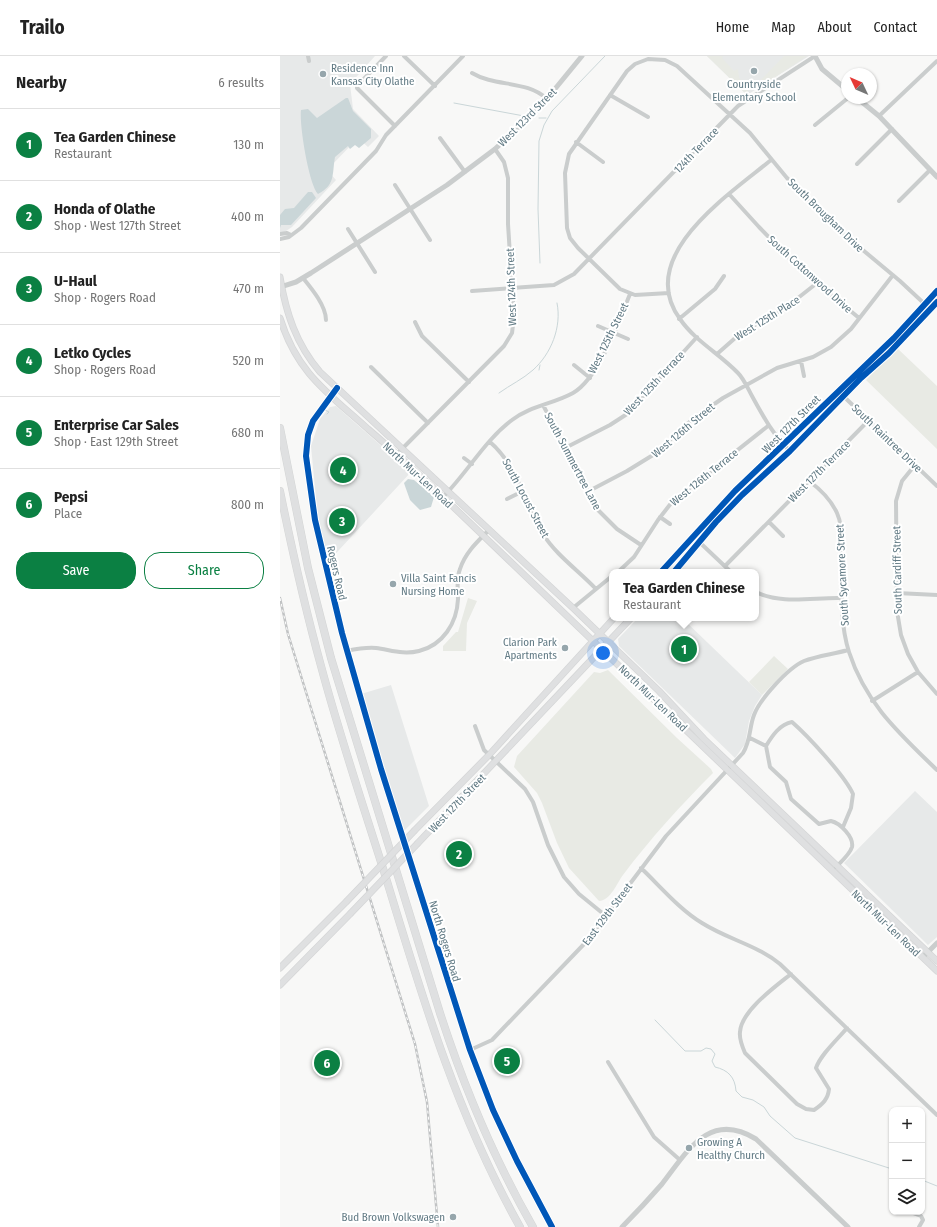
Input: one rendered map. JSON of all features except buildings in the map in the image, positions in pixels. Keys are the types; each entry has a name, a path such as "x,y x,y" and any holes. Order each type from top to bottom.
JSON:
{"highway":[{"path":"280,428 305,554 331,658 442,1020 457,1065 481,1123 506,1177 533,1227"},
{"path":"280,491 296,569 321,668 436,1039 468,1123 495,1180 520,1227"}],"main road":[{"name":"North Mur-Len Road","path":"280,277 289,318 300,344 313,364 600,634 730,768"},
{"name":"West 127th Street","path":"664,569 735,491 894,338 937,292"},
{"name":"West 127th Street","path":"676,569 742,495 790,451 843,396 889,353 937,302"},
{"name":"North Mur-Len Road","path":"280,318 300,362 330,396 397,454 601,649 730,768 835,868 937,961"},
{"name":"West 127th Street","path":"280,968 489,755 611,621"},
{"name":"West 127th Street","path":"280,984 497,762 628,621"},
{"name":"North Mur-Len Road","path":"835,868 937,971"}],"street":[{"path":"386,56 358,85 357,88 395,126"},
{"path":"404,56 435,86"},
{"path":"280,239 291,235 301,228 376,151 386,135 464,56"},
{"name":"West 123rd Street","path":"281,287 303,278 356,244 465,172 495,149 529,118 547,99 582,56"},
{"path":"815,56 822,69 841,85"},
{"name":"124th Terrace","path":"472,291 545,286 560,282 574,274 743,102 815,56"},
{"name":"South Brougham Drive","path":"589,259 572,242 566,223 566,166 569,154 627,71 635,64 648,59 660,59 677,66 729,116 754,137 772,160 821,212 846,236 893,275 930,309"},
{"path":"879,116 937,61"},
{"path":"472,73 488,80 532,89 547,99"},
{"path":"610,95 648,117"},
{"path":"814,125 841,104"},
{"path":"864,104 892,129 937,178"},
{"path":"857,164 892,129"},
{"path":"440,138 465,172"},
{"path":"576,142 603,162"},
{"name":"West 124th Street","path":"397,454 469,382 510,338 514,323 508,178 504,162 495,149"},
{"path":"772,160 729,194 688,234 674,259 670,273 669,293 673,307 679,319 738,373 768,426 790,451"},
{"path":"899,201 930,170"},
{"path":"395,185 430,240"},
{"name":"South Cottonwood Drive","path":"729,194 774,244 859,318"},
{"path":"348,229 356,244 375,272"},
{"path":"280,234 287,233 291,235"},
{"path":"589,259 620,289 630,294 642,296 669,293"},
{"name":"West 126th Street","path":"588,492 633,468 653,455 702,411 776,368 813,357 831,347 842,339 893,275"},
{"path":"679,319 715,289 724,276"},
{"path":"303,278 321,305 326,315 326,320"},
{"name":"West 125th Place","path":"717,354 738,335 784,309 817,283"},
{"name":"West 125th Street","path":"443,497 511,420 527,410 574,392 590,378 597,368 630,294"},
{"path":"415,322 422,336 469,382"},
{"path":"598,326 628,339"},
{"name":"West 125th Terrace","path":"565,448 610,425 627,414 697,337"},
{"path":"801,361 804,376"},
{"path":"574,365 590,378"},
{"path":"370,367 428,423"},
{"name":"Rogers Road","path":"337,388 313,421 308,435 306,456 315,520 346,651"},
{"name":"South Raintree Drive","path":"838,391 937,486"},
{"name":"South Summertree Lane","path":"543,405 598,510 608,521 641,545"},
{"name":"West 127th Terrace","path":"725,566 869,420"},
{"name":"West 126th Terrace","path":"621,569 634,557 660,517 677,498 768,426"},
{"name":"South Locust Street","path":"490,442 509,462 537,523 552,545 596,589"},
{"path":"464,458 472,464"},
{"name":"South Cardiff Street","path":"916,465 902,482 896,501 897,611 901,635 908,654 918,672 937,694"},
{"name":"South Sycamore Street","path":"809,481 830,502 839,518 841,530 842,598 848,650 861,681 872,701 888,721 937,770"},
{"path":"507,499 523,492"},
{"path":"660,517 670,524"},
{"path":"768,522 783,536"},
{"path":"346,651 368,648 402,653 418,652 434,644 445,635 453,623 457,609 457,578 460,566 470,550 489,530"},
{"path":"694,537 728,569"},
{"path":"573,608 609,578"},
{"path":"759,593 771,597 783,598 842,598"},
{"path":"897,593 937,595"},
{"path":"766,746 750,738 754,715 760,703 795,666 807,660 848,650"},
{"name":"North Rogers Road","path":"346,651 381,769 470,1050 493,1110 516,1161 552,1227"},
{"path":"872,701 918,672"},
{"path":"835,868 852,848 852,843 843,827 831,821 819,824 796,805 791,799 786,782 770,767 766,746 772,736 784,726 792,722 823,755 851,789 853,799 843,827"},
{"path":"475,726 481,746 525,789 533,802 548,846 564,877 579,894 606,916"},
{"name":"East 129th Street","path":"470,1050 492,1040 586,942 666,836 730,768 746,748 750,738"},
{"path":"641,868 694,918 721,934 766,953 791,974 937,1115"},
{"path":"923,958 937,943"},
{"path":"791,974 771,990 748,1013 740,1031 744,1053 797,1104 806,1109 814,1110 822,1104 828,1096 829,1089 816,1068 819,1059 831,1048 847,1028"},
{"path":"608,1062 654,1137 680,1160"},
{"path":"622,1227 653,1194 696,1141 710,1132 732,1129 748,1134 760,1143 848,1227"},
{"path":"919,1215 923,1220 919,1227"}],"shaded area":[{"path":"280,56 375,56 350,84 353,109 379,136 368,147 358,138 327,170 336,180 292,227 280,235"},
{"name":"Countryside Elementary School","path":"707,56 809,56 747,95"},
{"path":"707,56 723,56 722,58 734,71 738,69 739,78 748,86 748,93 746,94"},
{"path":"784,56 807,56 760,87 757,85 755,81 758,83"},
{"path":"348,98 353,111 371,129 371,138 359,148 355,145 350,149 348,146 335,157 330,183 328,187 318,194 311,179 305,154 301,110 308,109 317,118"},
{"path":"308,192 312,192 316,198 291,225 281,225 280,228 280,215 285,209 294,208"},
{"path":"897,348 937,386 937,449 866,380"},
{"path":"336,406 411,472 327,563 318,520 311,446 320,419 330,407"},
{"path":"408,479 414,480 434,497 431,507 420,510 410,500 404,483"},
{"path":"468,598 477,601 467,623 466,651 443,651 443,646 456,632 458,632"},
{"path":"635,621 685,621 762,695 755,706 749,721 745,744 735,758 619,646 618,639"},
{"path":"774,656 788,669 762,695 749,682"},
{"path":"608,670 677,738 711,769 713,773 655,835 623,875 607,898 599,901 569,868 557,843 537,793 514,767 517,756 594,672 600,673"},
{"path":"391,685 429,806 403,832 361,694"},
{"path":"915,791 937,812 937,937 928,945 844,863"}],"waterway":[{"path":"540,263 538,209 539,141 544,125 552,111 605,56"},
{"path":"454,103 524,116"},
{"path":"539,118 546,118"},
{"path":"499,393 533,370 545,356 554,340 558,321 557,303"},
{"path":"539,370 540,365"},
{"path":"325,410 329,412 327,414"},
{"path":"655,1020 685,1051 701,1051 706,1048 711,1049 715,1054 712,1061 715,1067 724,1070 730,1075 734,1082 736,1091 742,1097 753,1100 764,1107 770,1116 795,1138 889,1168"},
{"path":"925,1181 937,1186"}],"railway":[{"path":"280,598 288,634 415,1044 427,1102 438,1227"}],"cycle path":[{"path":"664,569 735,491 894,338 937,291"},
{"path":"677,569 716,522 742,495 790,451 861,378 889,353 937,302"},
{"path":"337,388 313,421 308,435 306,456 315,520 342,633 381,769 470,1050 493,1110 517,1161 552,1227"}],"place":[{"name":"Countryside Elementary School","path":"754,71"},
{"name":"Residence Inn Kansas City Olathe","path":"323,74"},
{"name":"Letko Cycles","path":"343,470"},
{"name":"U-Haul","path":"342,521"},
{"name":"Villa Saint Fancis Nursing Home","path":"393,584"},
{"name":"Clarion Park Apartments","path":"565,648"},
{"name":"Tea Garden Chinese","path":"684,649"},
{"name":"Honda of Olathe","path":"459,854"},
{"name":"Enterprise Car Sales","path":"507,1061"},
{"name":"Pepsi","path":"327,1063"},
{"name":"Growing A Healthy Church","path":"689,1148"},
{"name":"Bud Brown Volkswagen","path":"453,1217"}]}
